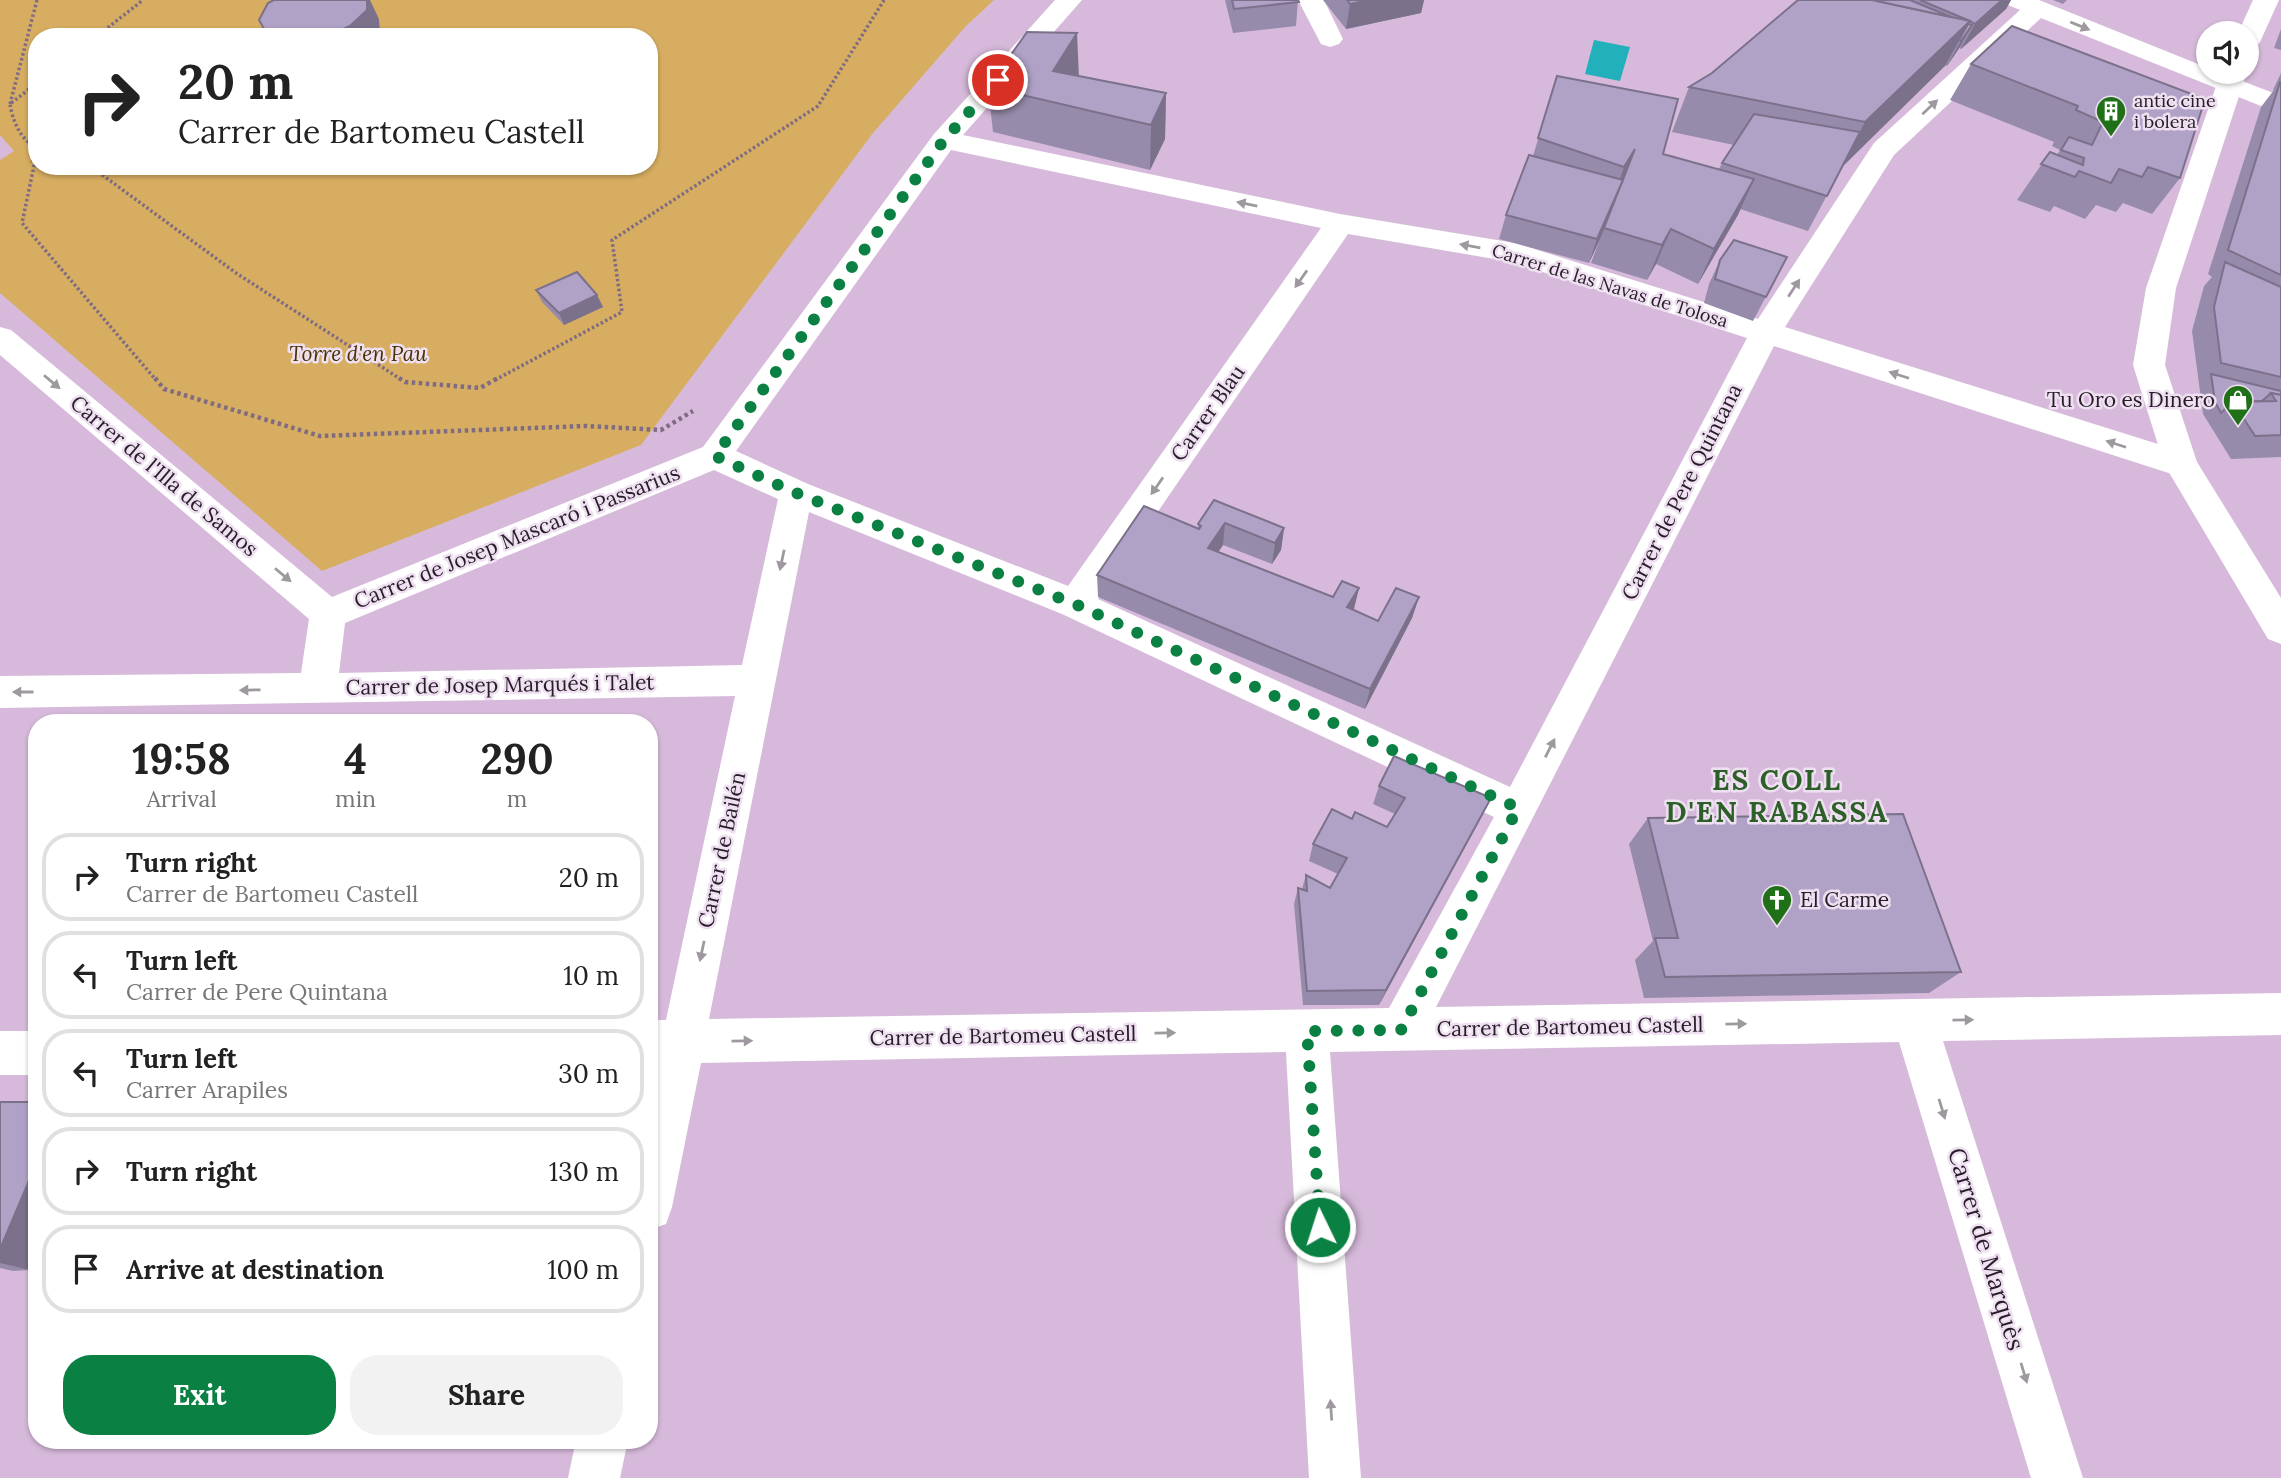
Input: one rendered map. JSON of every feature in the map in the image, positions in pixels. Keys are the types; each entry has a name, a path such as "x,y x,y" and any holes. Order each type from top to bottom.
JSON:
{"street":[{"path":"1069,0 944,140 715,456 796,493 1075,604 1518,808"},
{"path":"1311,0 1330,39"},
{"path":"2256,21 2266,0"},
{"path":"2027,4 2196,66"},
{"name":"Carrer de Pere Quintana","path":"1401,1030 1765,333 1884,149 2027,4"},
{"path":"2228,84 2161,288 2149,365 2181,464 2281,629"},
{"path":"2239,84 2281,106"},
{"name":"Carrer de las Navas de Tolosa","path":"944,140 1340,223 1515,253 2181,464"},
{"name":"Carrer Blau","path":"1075,604 1340,223"},
{"name":"Carrer de l'Illa de Samos","path":"0,338 328,614"},
{"name":"Carrer de Josep Mascaró i Passarius","path":"328,614 715,456"},
{"name":"Carrer de Bailén","path":"658,1120 666,1042 757,680 796,493"},
{"name":"Carrer de Josep Marqués i Talet","path":"328,614 318,689 757,680"},
{"path":"0,692 318,689"},
{"name":"Carrer de Bartomeu Castell","path":"666,1042 2281,1014"},
{"name":"Carrer de Marquès","path":"1914,1020 2057,1478"},
{"path":"1307,1031 1335,1478"},
{"path":"0,1053 28,1053"},
{"path":"594,1478 600,1449"}],"path":[{"path":"30,28 37,0"},
{"path":"107,28 143,0"},
{"path":"102,175 236,273 405,382 480,388 622,312 612,240 818,106 884,0"},
{"path":"28,35 10,104 12,119 28,142"},
{"path":"10,104 28,90"},
{"path":"32,175 22,223 164,388 320,436 586,426 662,430 705,405 743,417"}],"green space":[{"name":"Torre d'en Pau","path":"0,0 994,0 965,27 873,133 641,445 322,571 0,293 0,160 14,151 0,135"}],"shaded area":[{"path":"1594,40 1630,47 1620,81 1585,74"}],"building":[{"path":"274,0 367,0 367,10 345,28 264,28 259,20 268,3"},
{"path":"1232,0 1298,0 1299,2 1234,9"},
{"path":"1347,0 1369,0 1350,4"},
{"path":"1798,0 1872,0 1970,21 1865,122 1689,87 1712,73"},
{"path":"1910,0 1951,17 1877,1"},
{"path":"1920,0 2002,0 1975,24"},
{"path":"1968,24 1972,25 1961,41 1959,40"},
{"path":"2012,26 2205,99 2180,178 2148,167 2142,177 2119,169 2111,183 2079,171 2075,177 2041,164 2050,152 2083,165 2084,158 2061,150 2069,137 2092,145 2103,122 2076,110 2078,106 1971,64"},
{"path":"1027,32 1077,33 1053,71 1166,93 1151,125 988,87"},
{"path":"1557,76 1678,99 1663,154 1754,179 1714,249 1671,229 1662,245 1604,228 1635,149 1624,167 1538,138"},
{"path":"2281,82 2281,275 2228,250"},
{"path":"1754,114 1860,132 1827,196 1722,163"},
{"path":"1529,155 1623,180 1597,239 1506,215"},
{"path":"1734,240 1787,257 1766,297 1715,279 1720,260"},
{"path":"2225,262 2281,287 2281,377 2221,363 2214,307"},
{"path":"577,272 597,295 559,313 536,290"},
{"path":"2211,374 2281,391 2281,395 2271,393 2262,401 2233,402 2221,413 2215,402"},
{"path":"2271,393 2281,395 2281,435 2255,436 2233,402 2276,401"},
{"path":"1214,500 1284,528 1275,543 1225,523 1208,548 1333,597 1342,581 1359,588 1347,607 1378,621 1396,588 1419,597 1370,689 1097,575 1144,506 1199,529 1201,526 1198,524"},
{"path":"1394,756 1491,798 1386,990 1307,991 1298,888 1307,891 1306,875 1330,888 1347,858 1313,844 1332,809 1352,819 1355,812 1387,827 1405,798 1379,786"},
{"name":"El Carme","path":"1903,814 1961,972 1665,977 1655,938 1678,938 1648,818"},
{"path":"0,1102 28,1102 28,1183 0,1249"}],"place":[{"name":"antic cine i bolera","path":"2111,138"},
{"name":"Tu Oro es Dinero","path":"2238,427"},
{"name":"El Carme","path":"1777,927"}],"district":[{"name":"ES COLL D'EN RABASSA","path":"1777,796"}],"route":[{"path":"998,80 944,140 715,456 796,493 1075,604 1518,808 1401,1030 1307,1031 1320,1227"}]}
